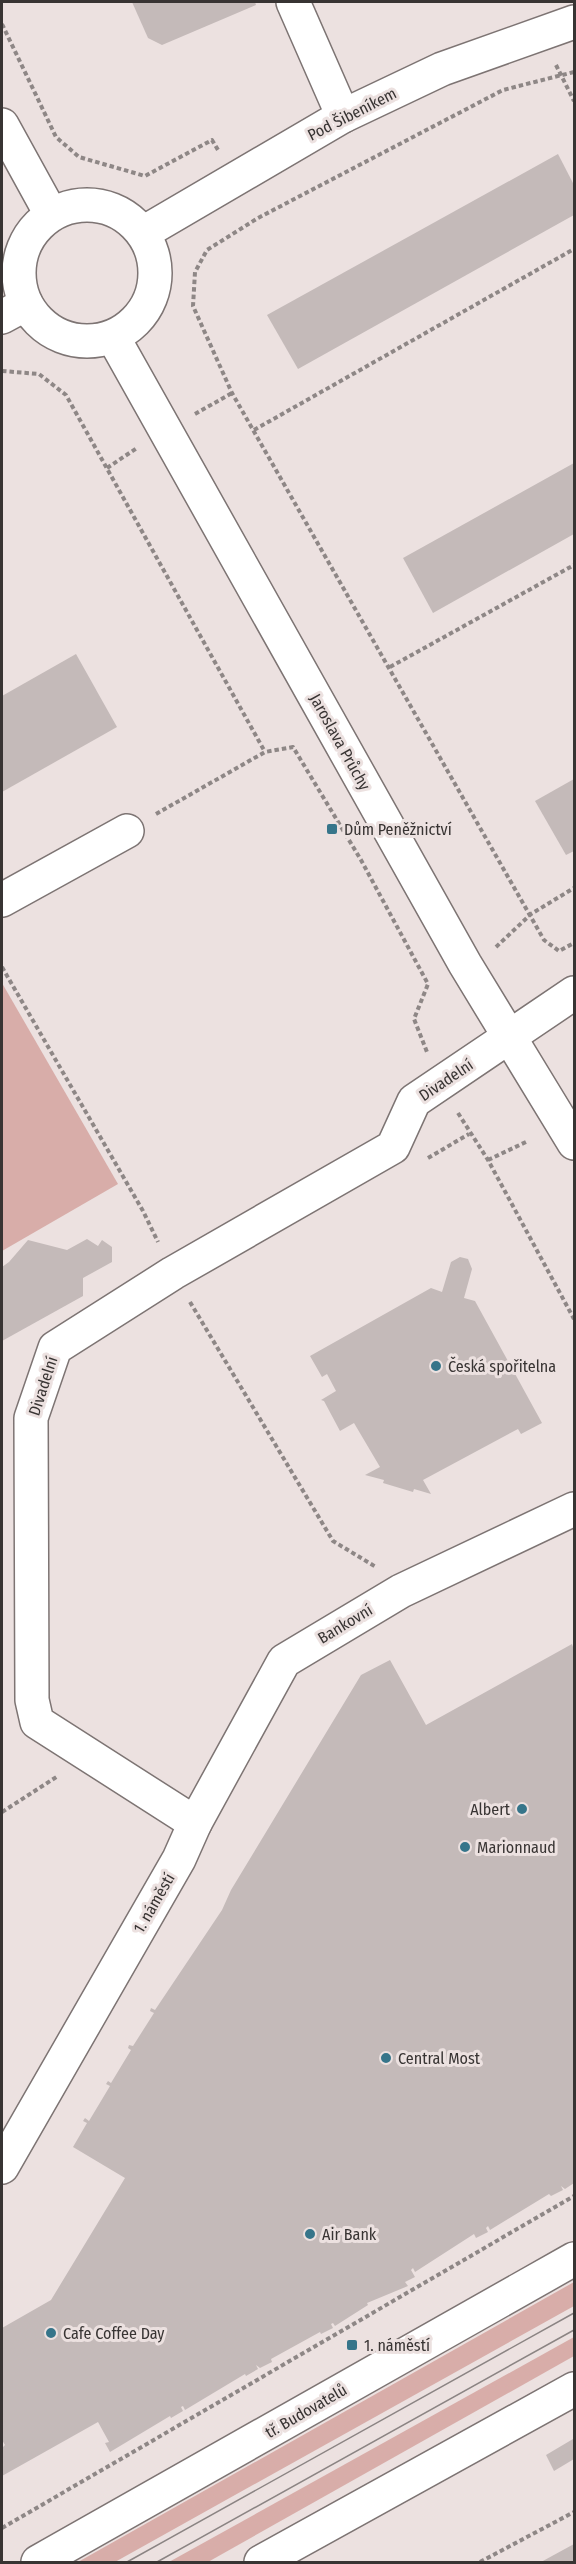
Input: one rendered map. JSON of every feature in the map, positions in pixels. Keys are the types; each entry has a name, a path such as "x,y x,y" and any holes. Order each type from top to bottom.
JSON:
{"street":[{"path":"294,2 343,116"},
{"name":"Pod Šibeníkem","path":"143,233 343,116 442,69 574,22"},
{"path":"2,125 51,214"},
{"path":"90,205 110,209 128,219 143,233 152,252 156,272 153,292 144,311 131,326 113,337 94,342 73,341 14,311 19,285 19,264 24,245 35,228 51,214 70,207 90,205"},
{"name":"Jaroslava Průchy","path":"113,337 363,784 509,1038 574,1143"},
{"path":"2,900 127,831"},
{"name":"Divadelní","path":"195,1823 37,1722 32,1700 31,1419 55,1348 173,1273 393,1147 414,1101 574,993"},
{"name":"Bankovní","path":"195,1823 284,1661 392,1581 574,1509"},
{"name":"1. náměstí","path":"2,2167 179,1859 195,1823"},
{"name":"tř. Budovatelů","path":"38,2562 574,2259"},
{"path":"261,2562 574,2389"}],"path":[{"path":"2,24 56,137 79,157 145,176 212,140 258,218"},
{"path":"554,59 560,76 574,101"},
{"path":"574,72 503,90 258,218 207,250 195,272 193,306 232,393 544,940 559,951 574,943"},
{"path":"254,430 574,249"},
{"path":"2,371 39,374 66,395 265,752"},
{"path":"390,667 574,565"},
{"path":"127,831 265,752 292,747 397,924 428,984 414,1019 429,1057"},
{"path":"496,946 531,914 574,888"},
{"path":"2,966 143,1211 159,1243"},
{"path":"456,1108 488,1160 574,1319"},
{"path":"488,1160 528,1141"},
{"path":"187,1298 333,1541 392,1581"},
{"path":"2,1812 89,1756"},
{"path":"2,2528 574,2196"},
{"path":"480,2562 574,2512"}],"shaded area":[{"path":"2,983 118,1184 2,1251"},
{"path":"574,2282 574,2306 115,2562 78,2562"},
{"path":"574,2337 574,2356 208,2562 169,2562"}],"building":[{"path":"132,2 255,2 256,5 162,45 148,38"},
{"path":"558,154 574,185 574,215 298,369 267,315"},
{"path":"574,463 574,534 433,613 403,558"},
{"path":"76,654 117,727 2,792 2,696"},
{"path":"574,779 574,851 566,855 535,801"},
{"path":"87,1239 98,1246 102,1240 112,1247 112,1262 83,1278 83,1296 2,1341 2,1267 28,1240 67,1250"},
{"path":"460,1257 468,1259 472,1269 464,1298 475,1301 542,1423 521,1434 518,1429 423,1480 431,1494 414,1489 413,1492 365,1475 380,1467 354,1423 340,1431 324,1401 321,1400 336,1391 327,1374 322,1377 310,1356 431,1288 442,1292 451,1262"},
{"name":"Central Most","path":"572,1644 574,1650 574,2183 565,2189 561,2186 563,2190 551,2196 549,2194 490,2230 488,2226 486,2228 488,2232 476,2238 474,2234 415,2272 413,2268 411,2270 415,2277 405,2282 408,2286 367,2303 368,2305 335,2326 331,2324 333,2328 321,2334 320,2332 271,2359 272,2362 260,2368 256,2365 258,2369 246,2376 245,2374 185,2410 183,2406 181,2407 183,2411 171,2418 170,2416 110,2452 105,2443 109,2442 98,2422 2,2476 2,2448 5,2445 2,2440 2,2328 51,2300 125,2178 73,2147 87,2123 83,2121 85,2118 89,2121 110,2086 106,2084 108,2081 111,2083 131,2050 128,2048 129,2045 133,2046 154,2013 150,2011 151,2008 155,2010 222,1910 231,1890 361,1675 390,1660 426,1725"},
{"path":"573,2439 574,2459 554,2471 546,2455"},
{"path":"574,2544 574,2562 541,2562"}],"tram line":[{"path":"127,2562 574,2313"},
{"path":"157,2562 574,2330"}],"place":[{"name":"Dům Peněžnictví","path":"332,829"},
{"name":"Česká spořitelna","path":"436,1366"},
{"name":"Albert","path":"522,1809"},
{"name":"Marionnaud","path":"465,1847"},
{"name":"Central Most","path":"386,2058"},
{"name":"Air Bank","path":"310,2234"},
{"name":"Cafe Coffee Day","path":"51,2333"},
{"name":"1. náměstí","path":"352,2345"}]}
